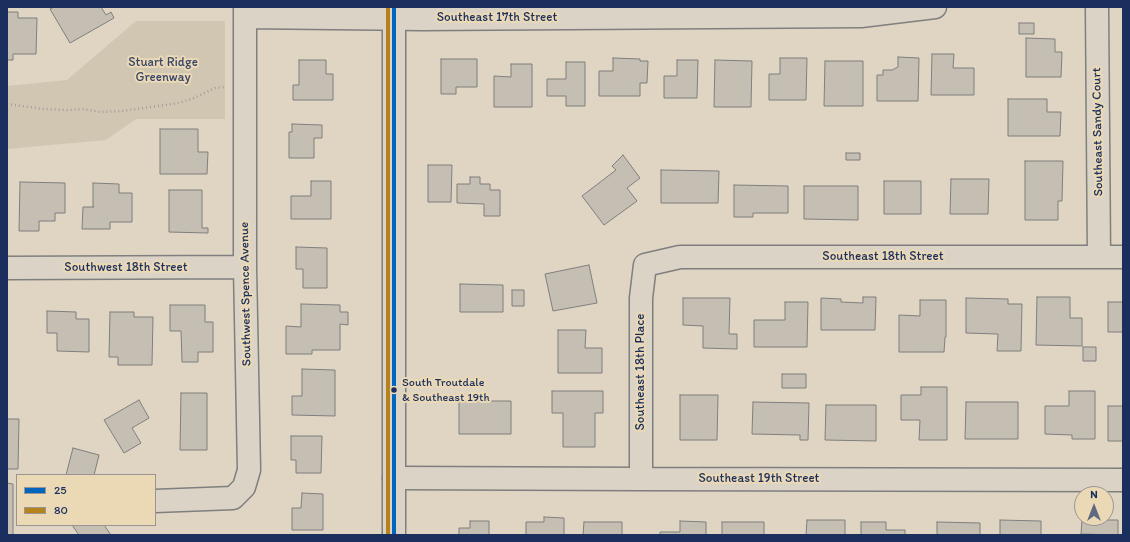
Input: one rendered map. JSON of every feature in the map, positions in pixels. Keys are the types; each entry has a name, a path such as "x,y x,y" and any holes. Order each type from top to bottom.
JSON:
{"street":[{"name":"Southeast 17th Street","path":"245,12 861,12 935,7"},
{"name":"Southeast Sandy Court","path":"1097,7 1099,257"},
{"name":"Southwest Spence Avenue","path":"156,501 232,498 244,487 249,470 245,267 245,12"},
{"path":"394,13 394,535"},
{"name":"Southeast 18th Street","path":"645,265 680,258 1123,257"},
{"name":"Southeast 18th Place","path":"642,479 640,298 645,265"},
{"name":"Southwest 18th Street","path":"7,268 245,267"},
{"name":"Southeast 19th Street","path":"394,478 1123,480"}],"path":[{"path":"7,104 43,109 82,109 101,112 122,111 179,103 215,88 228,87"}],"green space":[{"name":"Stuart Ridge Greenway","path":"136,21 225,21 225,119 136,119 106,140 7,149 7,86 67,80"}],"building":[{"path":"54,7 101,7 106,15 111,12 114,18 70,43 50,9"},
{"path":"7,12 18,12 18,18 37,18 36,54 13,54 13,60 7,60"},
{"path":"1019,23 1034,23 1034,34 1019,34"},
{"path":"1026,38 1055,39 1055,52 1062,52 1061,77 1026,77"},
{"path":"932,54 954,54 953,68 974,68 974,95 931,95"},
{"path":"898,57 919,58 918,101 877,101 877,75 883,75 883,70 892,70 898,67"},
{"path":"613,58 640,59 640,61 648,61 647,83 640,83 640,96 599,96 599,71 613,71"},
{"path":"780,58 807,58 806,100 769,100 769,74 780,74"},
{"path":"441,59 477,59 477,87 456,87 456,94 441,94"},
{"path":"299,60 326,60 326,74 333,74 333,100 293,100 293,85 299,85"},
{"path":"677,60 698,60 697,98 664,98 664,76 677,76"},
{"path":"715,60 752,61 751,107 714,107"},
{"path":"825,61 863,61 863,106 824,106"},
{"path":"566,62 585,62 585,106 566,106 566,96 547,96 547,79 566,79"},
{"path":"511,64 532,64 532,107 494,107 494,76 511,77"},
{"path":"1008,99 1047,99 1047,112 1061,112 1060,136 1008,136"},
{"path":"292,124 322,125 322,138 314,138 314,158 289,158 289,132 292,132"},
{"path":"160,129 198,129 198,152 208,152 207,174 160,174"},
{"path":"846,153 860,153 860,160 846,160"},
{"path":"623,155 640,178 627,188 637,201 604,225 582,196 616,170 612,166"},
{"path":"1025,161 1063,161 1062,201 1058,201 1058,220 1025,220"},
{"path":"428,165 452,165 451,202 428,202"},
{"path":"661,170 719,171 718,203 661,203"},
{"path":"470,177 480,177 480,184 490,184 490,190 500,190 500,216 484,216 484,204 457,203 457,184 470,184"},
{"path":"951,179 989,179 988,214 950,214"},
{"path":"311,181 331,181 331,219 291,219 291,196 311,196"},
{"path":"884,181 921,181 921,214 884,214"},
{"path":"20,182 65,183 65,213 55,213 55,221 39,221 39,231 19,231"},
{"path":"93,183 119,184 119,193 132,193 132,222 110,222 110,229 82,229 83,207 93,207"},
{"path":"734,185 788,186 788,213 753,213 753,217 734,217"},
{"path":"804,186 858,186 858,220 804,219"},
{"path":"169,190 202,190 202,228 208,228 208,233 169,232"},
{"path":"296,247 327,248 327,288 303,288 303,269 296,269"},
{"path":"589,265 597,303 553,311 545,274"},
{"path":"460,284 503,285 503,312 460,312"},
{"path":"512,290 524,290 524,306 512,306"},
{"path":"863,297 876,297 875,330 821,330 821,298 841,299 841,302 863,303"},
{"path":"1037,297 1070,297 1070,318 1082,318 1082,346 1036,345"},
{"path":"683,298 730,298 729,334 737,334 737,349 703,348 703,326 683,325"},
{"path":"966,298 1008,299 1008,304 1022,304 1021,351 997,351 998,334 966,333"},
{"path":"920,300 946,300 946,337 944,352 899,352 899,315 920,316"},
{"path":"785,302 808,302 807,347 754,347 754,320 785,320"},
{"path":"1108,302 1123,302 1123,332 1108,332"},
{"path":"301,304 340,305 340,312 348,312 348,325 340,324 340,350 312,350 312,354 286,354 286,326 301,327"},
{"path":"170,305 205,305 205,322 213,322 213,352 198,352 198,362 182,362 181,331 170,331"},
{"path":"47,311 76,312 76,319 89,319 89,352 57,351 57,333 47,333"},
{"path":"110,312 134,312 134,317 153,317 152,365 118,365 118,357 109,357"},
{"path":"558,330 586,330 585,348 602,348 602,373 558,373"},
{"path":"1083,347 1096,347 1096,361 1083,361"},
{"path":"302,369 335,370 335,416 292,415 292,396 302,396"},
{"path":"782,374 806,374 806,388 782,388"},
{"path":"921,387 947,387 947,440 919,440 920,420 901,420 901,395 921,395"},
{"path":"552,391 603,391 603,413 595,413 595,447 563,447 563,413 552,413"},
{"path":"1069,391 1095,391 1095,439 1072,439 1072,435 1045,434 1045,406 1069,406"},
{"path":"181,393 207,393 207,450 180,450"},
{"path":"680,395 718,395 717,440 680,440"},
{"path":"139,400 149,418 132,428 141,443 124,453 104,420"},
{"path":"459,401 511,401 511,434 459,434"},
{"path":"753,402 809,403 808,440 800,440 800,435 752,434"},
{"path":"966,402 1018,402 1018,439 965,439"},
{"path":"826,405 876,405 876,441 825,440"},
{"path":"1108,406 1123,406 1123,441 1108,441"},
{"path":"7,419 19,419 18,469 7,469"},
{"path":"291,436 322,436 321,473 296,473 296,460 291,460"},
{"path":"73,448 99,455 94,474 66,474"},
{"path":"7,483 13,484 13,535 7,535"},
{"path":"302,493 323,494 323,530 292,530 292,508 301,508"},
{"path":"544,517 564,518 564,535 526,535 526,522 544,522"},
{"path":"807,520 845,520 845,535 806,535"},
{"path":"1000,520 1041,521 1041,535 1000,535"},
{"path":"1114,520 1118,520 1118,535 1081,534 1082,526 1114,526"},
{"path":"470,521 489,521 489,535 459,535 459,528 470,528"},
{"path":"680,521 706,522 706,535 660,535 660,532 680,532"},
{"path":"584,522 622,522 622,535 583,535"},
{"path":"722,522 764,522 764,535 722,535"},
{"path":"861,522 886,522 886,530 905,530 905,535 861,535"},
{"path":"937,522 980,523 980,535 937,535"},
{"path":"73,526 105,526 111,535 79,535"}],"transit line":[{"name":"80","path":"388,7 388,535"},
{"name":"25","path":"394,7 394,535"}],"place":[{"name":"South Troutdale & Southeast 19th","path":"394,390"}]}
